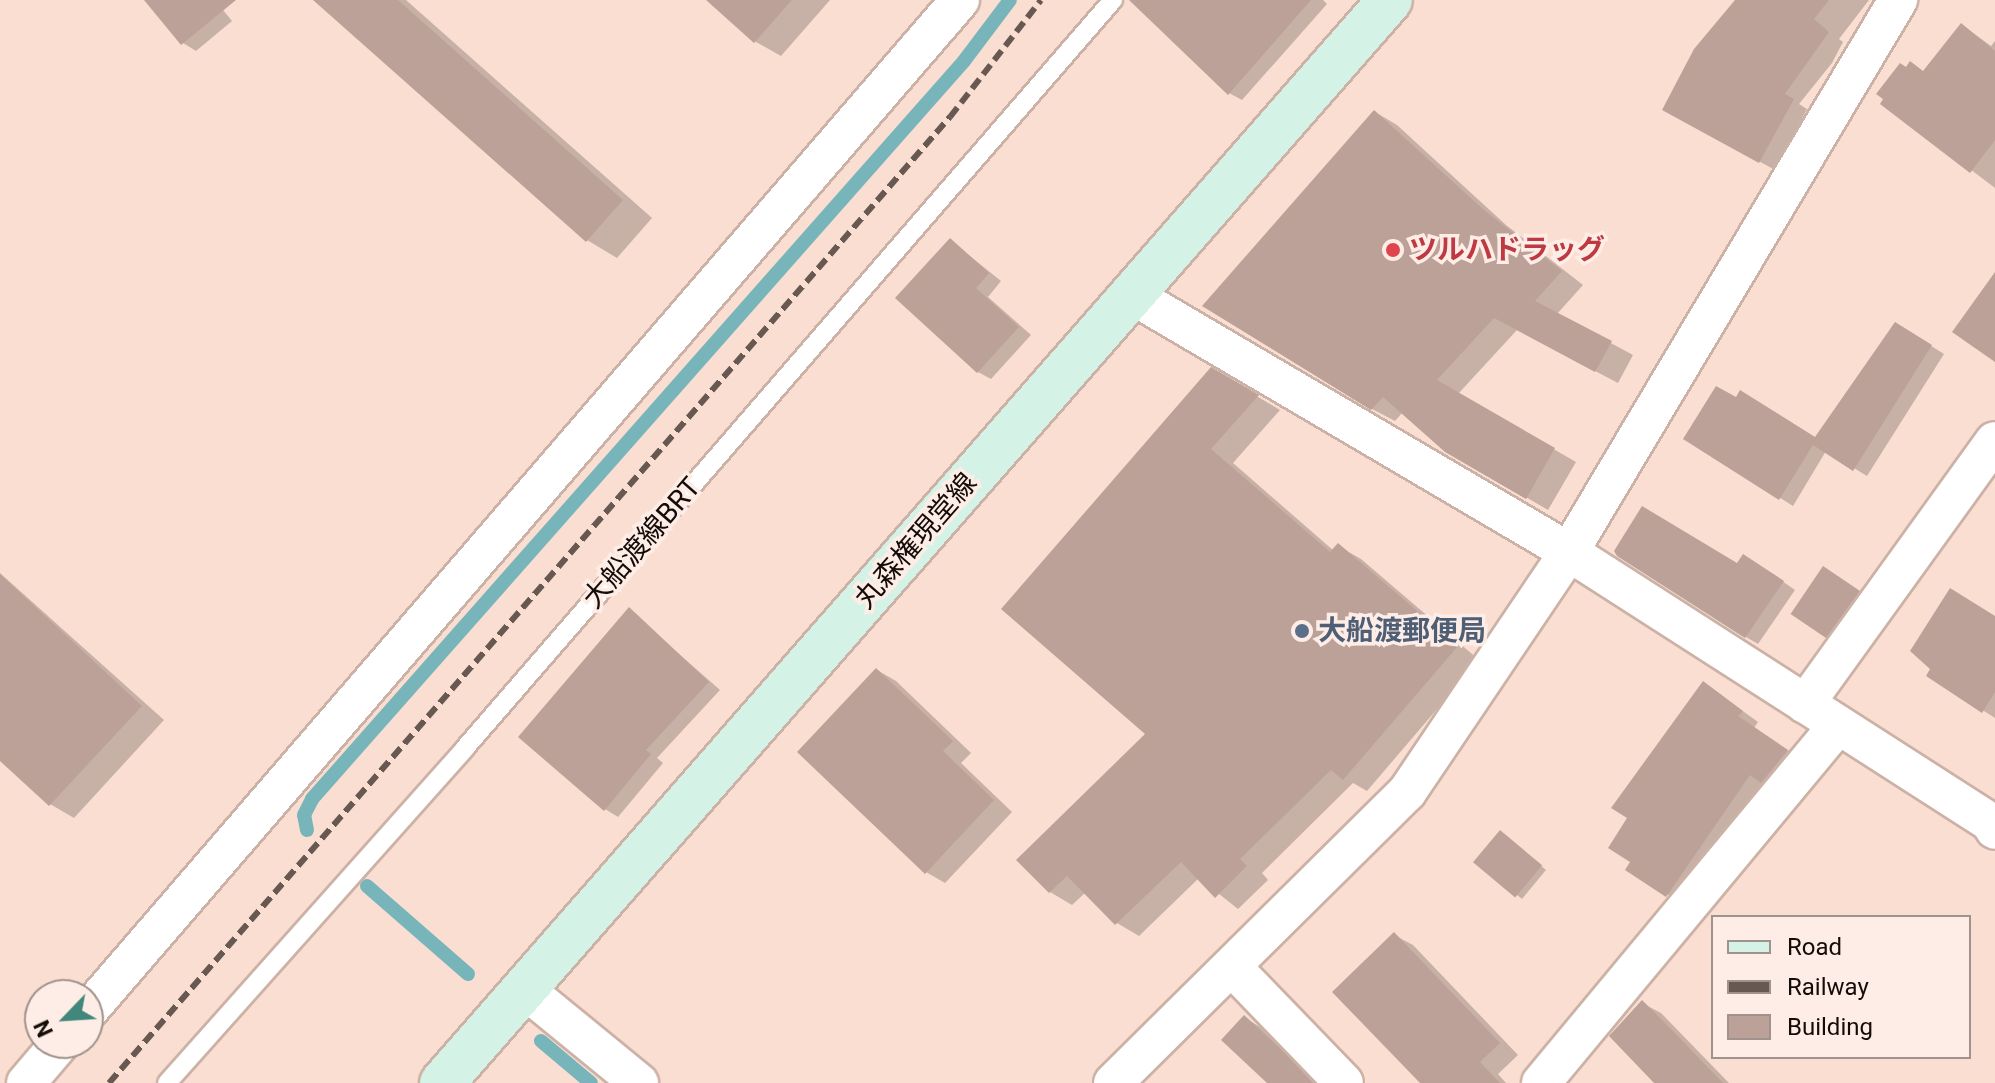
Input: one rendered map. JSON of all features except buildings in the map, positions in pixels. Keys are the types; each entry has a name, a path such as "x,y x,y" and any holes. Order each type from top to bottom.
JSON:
{"main road":[{"name":"丸森権現堂線","path":"442,1083 1390,0"}],"street":[{"path":"104,992 960,0"},
{"path":"1113,1083 1407,792 1569,552 1898,0"},
{"path":"1132,295 1569,552 1993,824"},
{"path":"1805,704 1995,441"},
{"path":"1541,1083 1838,725"},
{"path":"1232,967 1344,1083"},
{"path":"523,988 639,1083"},
{"path":"26,1083 46,1059"}],"lane":[{"name":"大船渡線BRT","path":"167,1083 465,748 1113,0"}],"waterway":[{"path":"307,830 304,815 312,799 964,61 1010,0"},
{"path":"367,886 468,974"},
{"path":"541,1041 591,1083"}],"railway":[{"path":"109,1083 950,117 1041,0"}],"place":[{"name":"ツルハドラッグ","path":"1393,250"},
{"name":"大船渡郵便局","path":"1302,631"}]}
